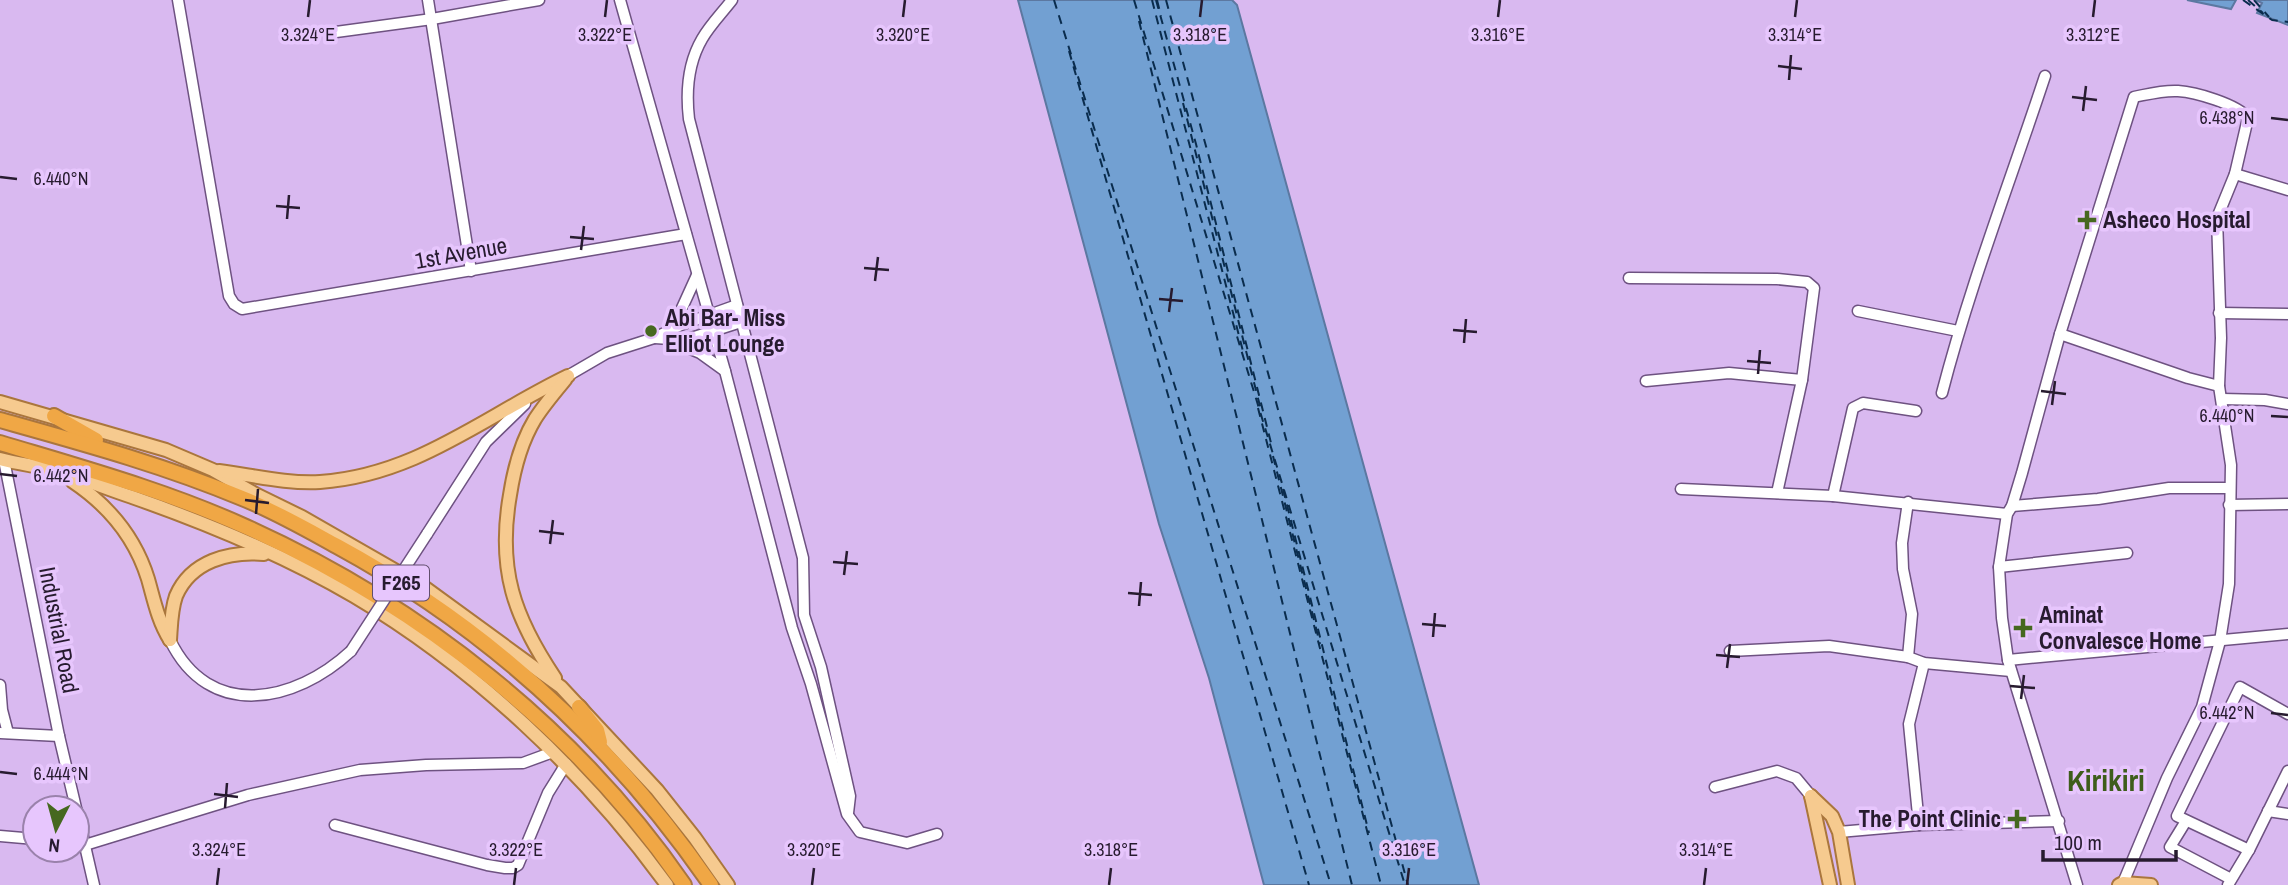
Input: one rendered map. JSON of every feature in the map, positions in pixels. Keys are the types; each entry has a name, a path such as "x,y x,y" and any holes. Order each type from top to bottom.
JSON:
{"highway":[{"path":"54,416 94,434 119,452"},
{"name":"F265","path":"0,420 119,452 244,498 367,562 460,622 576,712 607,746 711,885"},
{"path":"49,433 94,434"},
{"name":"F265","path":"0,443 115,478 244,526 308,556 370,590 454,649 559,737 629,813 684,885"},
{"path":"576,712 597,730 607,746"}],"main road":[{"path":"213,470 317,482 380,472 425,455 526,396 568,376"},
{"path":"568,376 535,419 522,444 513,479 504,544 506,568 519,614 535,648 576,712"},
{"path":"0,402 54,416"},
{"path":"94,434 166,450 213,470 332,533 424,587 561,687"},
{"path":"2,459 57,471 163,508 278,556 356,598 433,650 478,685 553,752 609,813 667,885"},
{"path":"57,471 91,494 110,511 125,531 147,575 160,626 170,640"},
{"path":"170,640 176,597 186,579 199,568 214,559 229,555 247,553 278,556"},
{"path":"607,746 657,790 728,885"},
{"path":"1811,796 1832,817 1839,832 1849,885"},
{"path":"1811,796 1830,885"},
{"path":"2121,884 2151,885"}],"street":[{"name":"1st Avenue","path":"178,0 229,296 234,304 242,309 686,234"},
{"path":"428,0 471,271"},
{"path":"336,32 432,19 539,0"},
{"path":"620,0 725,371 792,628 848,814 860,832 907,843 937,834"},
{"path":"732,0 702,39 692,63 687,98 689,119 803,558 804,615 821,667 850,796 848,814"},
{"path":"1942,393 1958,331 2045,76"},
{"path":"2077,885 2010,665 2002,618 1999,567 2009,510 2060,334 2134,97 2162,91 2180,91 2218,101 2243,112 2248,118 2235,174 2217,218 2221,338 2219,386 2231,465 2229,584 2220,640 2202,707 2167,778 2121,884"},
{"path":"2235,174 2288,190"},
{"path":"672,335 697,274"},
{"path":"1629,278 1777,279 1807,282 1814,288 1802,380 1777,493"},
{"path":"170,640 183,663 197,677 220,690 244,696 268,695 295,689 335,666 351,651 486,442 518,409 607,353 672,335 708,315 737,305"},
{"path":"1858,311 1958,331"},
{"path":"2219,313 2288,314"},
{"path":"672,335 685,340 741,322"},
{"path":"2060,334 2219,386"},
{"path":"672,335 725,371"},
{"path":"1646,381 1729,373 1802,380"},
{"path":"2222,399 2265,400 2288,404"},
{"path":"1833,496 1853,408 1864,403 1916,411"},
{"name":"Industrial Road","path":"2,459 74,794"},
{"path":"1681,489 1833,496 2009,510 2169,488 2230,488"},
{"path":"1908,502 1902,543 1903,569 1912,614 1908,657"},
{"path":"2229,505 2288,504"},
{"path":"1999,567 2127,553"},
{"path":"1730,651 1829,646 1908,657 1924,663 2010,665 2288,634"},
{"path":"1919,825 1909,724 1924,663"},
{"path":"0,685 4,733 60,736"},
{"path":"2249,849 2177,816 2240,687 2288,714"},
{"path":"91,841 248,795 360,770 426,765 523,763 553,752"},
{"path":"335,825 487,865 513,868 518,865 548,793 566,764"},
{"path":"1714,787 1777,771 1796,778 1811,796"},
{"path":"2186,821 2170,847 2230,882 2288,771"},
{"path":"2268,811 2288,814"},
{"path":"1839,832 1919,825 2059,821"},
{"path":"0,836 21,838"},
{"name":"Industrial Road","path":"87,864 94,885"}],"water":[{"path":"1018,0 1232,0 1237,5 1479,885 1264,885 1209,678 1159,524"},
{"path":"2187,0 2236,0 2231,9"},
{"path":"2256,0 2288,0 2288,25 2257,13 2262,3"}],"ferry route":[{"path":"1054,0 1331,885"},
{"path":"1134,0 1405,885"},
{"path":"1152,0 1244,355"},
{"path":"1156,0 1196,144 1271,443"},
{"path":"1157,0 1161,16"},
{"path":"1166,0 1408,885"},
{"path":"2243,0 2272,20 2288,22"},
{"path":"2248,0 2263,13"},
{"path":"2254,0 2269,17"},
{"path":"1139,21 1352,885"},
{"path":"1069,51 1309,885"},
{"path":"1183,103 1261,410"},
{"path":"1258,408 1381,885"},
{"path":"1273,456 1320,644"},
{"path":"1283,489 1369,833"}],"place":[{"name":"Asheco Hospital","path":"2087,220"},
{"name":"Abi Bar- Miss Elliot Lounge","path":"651,331"},
{"name":"Aminat Convalesce Home","path":"2023,628"},
{"name":"The Point Clinic","path":"2017,819"}],"district":[{"name":"Kirikiri","path":"2106,781"}]}
